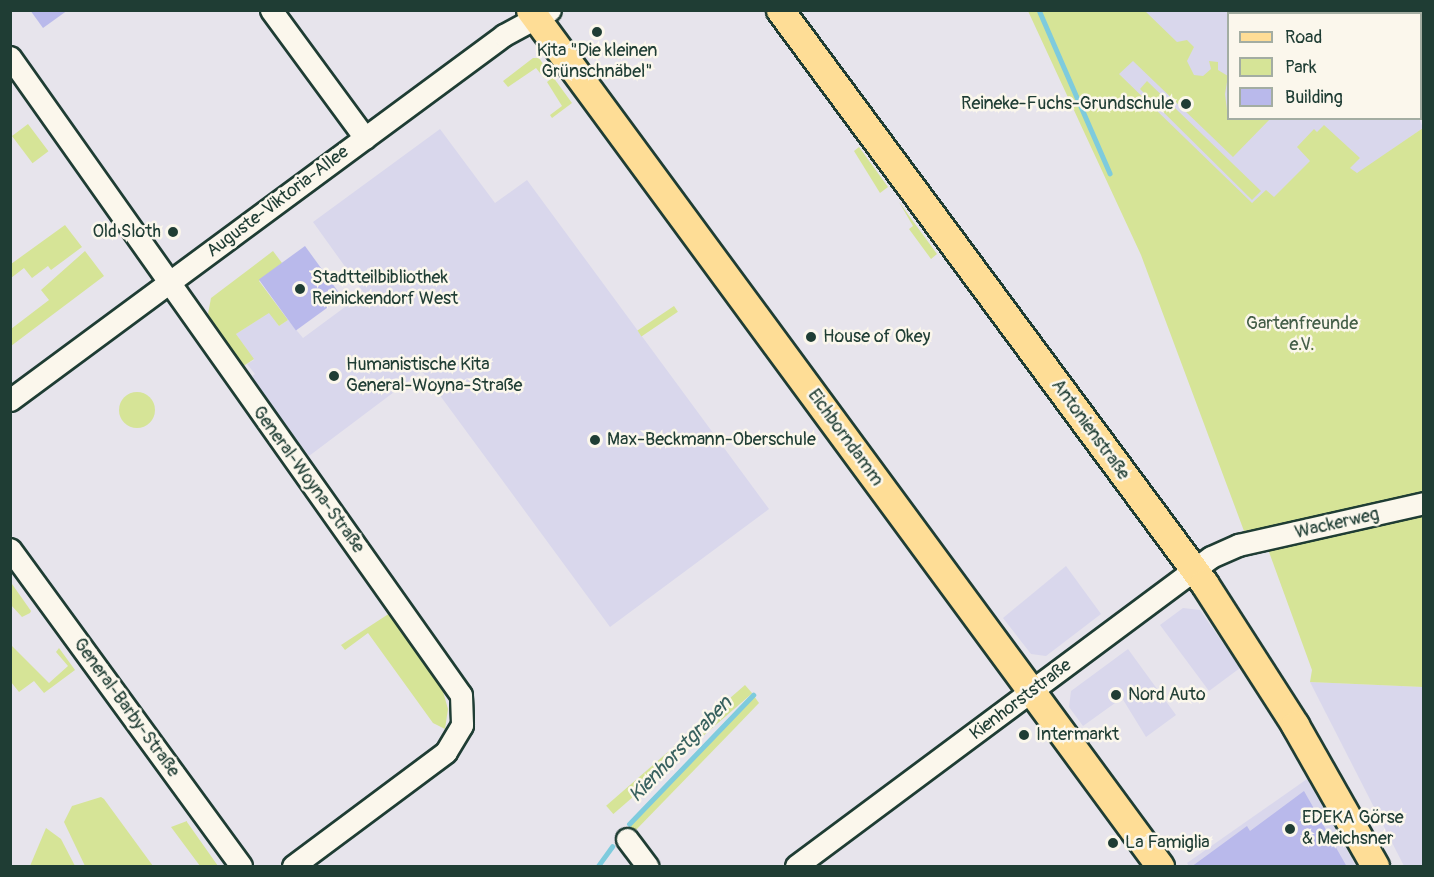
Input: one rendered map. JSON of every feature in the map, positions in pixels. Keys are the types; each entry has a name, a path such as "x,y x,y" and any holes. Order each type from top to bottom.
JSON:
{"main road":[{"name":"Antonienstraße","path":"780,10 1194,570 1295,725 1375,867"},
{"name":"Eichborndamm","path":"539,14 1161,867"}],"street":[{"path":"271,10 365,138"},
{"name":"Auguste-Viktoria-Allee","path":"10,400 504,35 539,14"},
{"name":"General-Woyna-Straße","path":"10,57 454,681 463,703 459,732 446,753 293,867"},
{"name":"Wackerweg","path":"1251,543 1424,503"},
{"name":"Kienhorststraße","path":"796,867 1215,555 1251,543"},
{"name":"General-Barby-Straße","path":"10,549 241,867"},
{"path":"627,839 647,867"}],"shaded area":[{"name":"Reineke-Fuchs-Grundschule","path":"1125,11 1314,11 1316,12 1227,12 1227,120 1420,120 1423,128 1357,174 1262,220 1116,78"},
{"name":"Max-Beckmann-Oberschule","path":"440,129 495,203 527,180 769,509 610,627 422,371 309,456 250,378 255,374 247,364 254,360 236,334 270,312 279,326 288,320 303,338 364,293 313,222"},
{"path":"1066,566 1101,614 1046,656 1031,654 1003,618"},
{"path":"1183,608 1200,610 1240,668 1209,691 1160,625"},
{"name":"Nord Auto","path":"1128,649 1176,715 1146,737 1122,698 1083,726 1069,707 1071,691"},
{"path":"1310,682 1423,687 1423,866 1404,866"},
{"name":"EDEKA Görse & Meichsner","path":"1307,779 1356,866 1189,866 1187,863"}],"green space":[{"path":"1265,10 1384,11 1383,12"},
{"name":"Gartenfreunde e.V.","path":"1028,11 1145,11 1177,42 1187,40 1194,47 1187,61 1194,75 1203,76 1211,69 1209,61 1218,62 1218,70 1227,75 1225,94 1227,120 1269,120 1233,157 1133,61 1119,74 1252,203 1266,190 1274,197 1310,161 1297,147 1314,129 1317,132 1324,125 1360,158 1350,168 1357,173 1423,128 1423,687 1310,682 1312,670 1269,552 1254,529 1244,531 1141,255"},
{"path":"533,58 539,58 550,74 544,78 536,68 508,87 503,81"},
{"path":"553,77 572,103 552,118 550,115 562,106 547,82"},
{"path":"1147,81 1261,191 1252,200 1140,89"},
{"path":"28,124 48,151 32,163 12,136"},
{"path":"859,147 888,187 880,193 854,151"},
{"path":"899,202 937,254 931,259 909,229 913,226"},
{"path":"65,225 82,247 51,270 48,266 32,278 24,268 11,278 11,264"},
{"path":"85,251 104,276 11,346 11,329 49,300 41,290"},
{"path":"273,251 282,263 259,281 288,320 279,326 269,313 236,334 254,359 242,367 208,314 211,298"},
{"path":"674,306 678,312 641,336 638,331"},
{"path":"137,392 150,397 155,410 150,423 137,428 124,423 119,410 124,397"},
{"path":"12,584 31,611 22,617 11,605"},
{"path":"390,613 442,688 448,709 445,729 433,723 368,633 345,650 341,645"},
{"path":"10,644 49,683 68,666 56,652 59,648 75,670 44,693 34,681 19,692 11,682"},
{"path":"745,685 752,693 613,814 606,806"},
{"path":"754,696 759,703 633,833 627,829"},
{"path":"101,797 153,866 85,866 64,822 72,806"},
{"path":"187,821 218,866 200,866 171,827"},
{"path":"46,828 61,839 75,866 30,866"}],"building":[{"path":"30,10 68,10 43,28"},
{"name":"Stadtteilbibliothek Reinickendorf West","path":"305,246 342,297 296,330 259,280"},
{"name":"EDEKA Görse & Meichsner","path":"1304,791 1347,867 1191,867 1247,826 1250,831"}],"waterway":[{"name":"Kienhorstgraben","path":"1039,10 1110,173"},
{"name":"Kienhorstgraben","path":"629,824 753,695"},
{"name":"Kienhorstgraben","path":"598,866 612,847"}],"place":[{"name":"Kita \"Die kleinen Grünschnäbel\"","path":"597,32"},
{"name":"Reineke-Fuchs-Grundschule","path":"1186,104"},
{"name":"Old Sloth","path":"173,232"},
{"name":"Stadtteilbibliothek Reinickendorf West","path":"300,289"},
{"name":"House of Okey","path":"811,337"},
{"name":"Humanistische Kita General-Woyna-Straße","path":"334,376"},
{"name":"Max-Beckmann-Oberschule","path":"595,440"},
{"name":"Nord Auto","path":"1116,695"},
{"name":"Intermarkt","path":"1024,735"},
{"name":"EDEKA Görse & Meichsner","path":"1290,829"},
{"name":"La Famiglia","path":"1113,843"}]}
